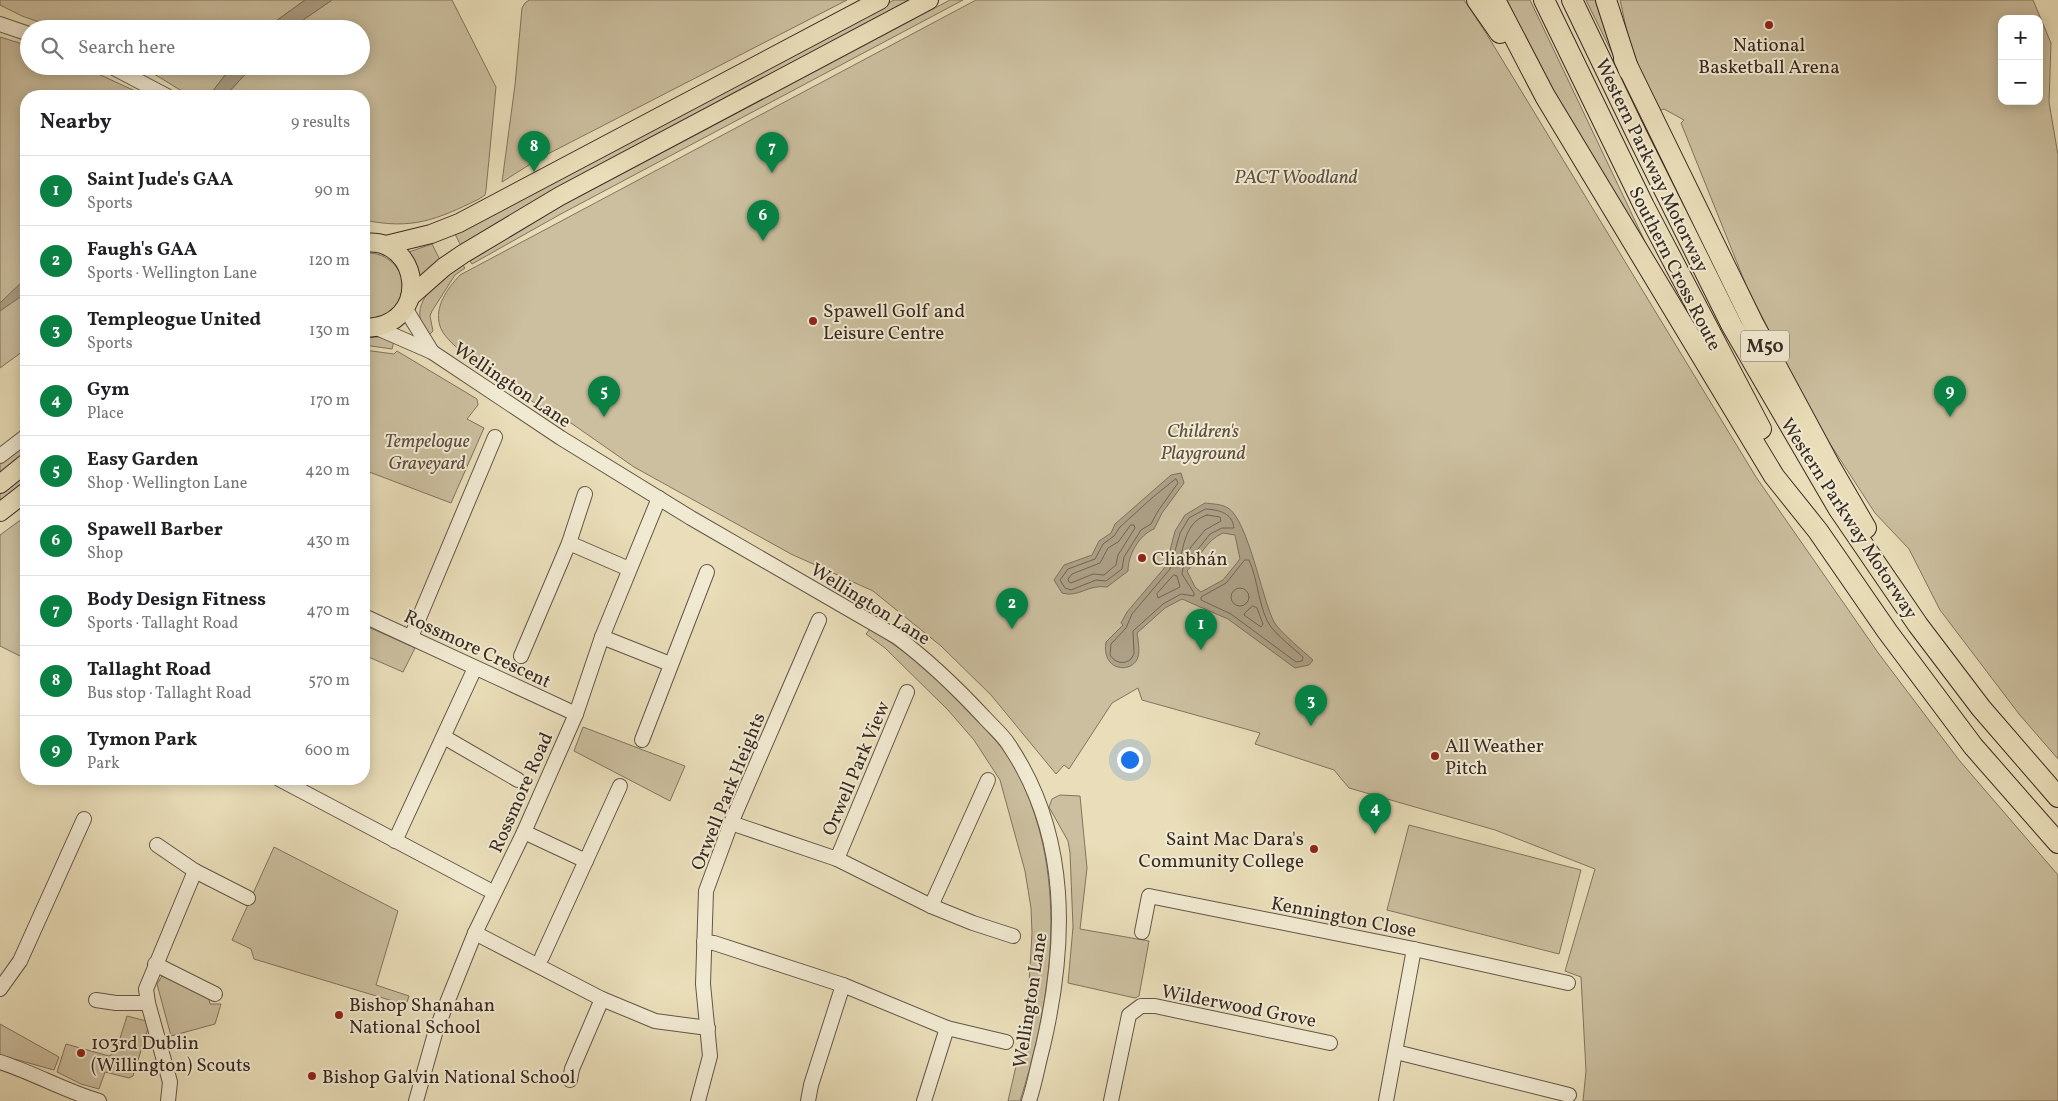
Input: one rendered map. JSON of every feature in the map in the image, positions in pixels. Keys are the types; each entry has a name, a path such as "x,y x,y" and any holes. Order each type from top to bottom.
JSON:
{"highway":[{"name":"M50","path":"1477,0 1545,96"},
{"name":"M50","path":"1495,0 1545,96 1774,476 1818,531"},
{"name":"Southern Cross Route","path":"1544,0 1644,206 1747,406 1818,531"},
{"name":"Western Parkway Motorway","path":"1572,0 1636,135 1715,291 1838,508 1918,625 1981,708 2058,797"},
{"name":"M50","path":"1606,0 1638,97 1701,239 1740,319 1764,380"},
{"name":"M50","path":"1624,59 1753,323 1830,466 1873,539 1918,625"},
{"name":"Western Parkway Motorway","path":"1818,531 1887,631 1973,746 2058,843"}],"main road":[{"path":"370,243 386,246 431,234 459,223 880,0"},
{"path":"370,328 396,319 408,302 444,267 560,196 929,0"},
{"path":"386,246 405,262 411,279 408,302"},
{"path":"0,484 20,469"},
{"path":"0,512 20,497"}],"street":[{"path":"0,24 20,31"},
{"path":"127,75 156,90"},
{"name":"Wellington Lane","path":"408,302 432,352"},
{"name":"Wellington Lane","path":"370,328 432,352 566,441 659,498 897,637 926,659 1008,743 1023,769 1046,821 1058,886 1060,939 1055,981 1048,1023 1029,1101"},
{"path":"411,636 495,437"},
{"path":"0,456 20,441"},
{"path":"521,656 569,543 585,494"},
{"name":"Rossmore Road","path":"416,1101 436,1030 475,933 524,832 576,714 602,637 659,498"},
{"path":"569,543 629,569"},
{"path":"642,740 707,572"},
{"name":"Rossmore Crescent","path":"370,619 576,714"},
{"name":"Orwell Park Heights","path":"698,1101 710,1056 703,984 706,892 731,823 818,620"},
{"path":"602,637 670,664"},
{"path":"395,841 475,668"},
{"name":"Orwell Park View","path":"837,859 907,692"},
{"path":"444,737 518,780"},
{"path":"931,906 988,780"},
{"path":"290,785 487,890"},
{"path":"542,957 620,786"},
{"path":"0,989 20,961 84,819"},
{"name":"Orwell Park View","path":"731,823 837,859 931,906 1012,936"},
{"path":"524,832 586,861"},
{"path":"157,845 195,871 248,898"},
{"path":"168,1101 170,1082 148,1003 146,989 195,871"},
{"name":"Kennington Close","path":"1142,932 1149,896 1414,949 1568,984"},
{"path":"475,933 602,999 655,1021 708,1028"},
{"path":"704,942 714,943 843,985 947,1028 1006,1042"},
{"path":"1386,1101 1414,949"},
{"path":"155,964 215,994"},
{"path":"808,1101 811,1085 843,985"},
{"path":"570,1080 572,1069 602,999"},
{"path":"96,1000 116,1003 148,1003"},
{"name":"Wilderwood Grove","path":"1111,1101 1129,1015 1141,1006 1155,1006 1330,1043"},
{"path":"924,1101 947,1028"},
{"path":"1396,1052 1569,1095"},
{"path":"0,1062 27,1071 76,1094 99,1101"}],"green space":[{"path":"0,0 305,0 277,20 33,20 0,5"},
{"path":"332,0 452,0 496,87 485,195 450,213 423,221 396,224 370,221 370,90 231,90 245,75 370,75 370,20 303,20"},
{"path":"529,0 847,0 540,158 502,182 515,85 522,8"},
{"path":"894,0 917,0 461,246 455,234"},
{"path":"950,0 963,0 559,215 472,264 470,261 556,209"},
{"path":"976,0 1464,0 1486,33 1756,477 1879,654 1959,760 2058,875 2058,1101 1583,1101 1586,1071 1581,977 1565,971 1595,869 1495,830 1349,788 1334,770 1255,744 1260,733 1142,700 1138,688 1112,703 1069,769 1064,765 1056,774 991,695 941,646 873,591 791,554 634,467 571,423 564,421 495,377 459,350 446,337 440,326 440,305 446,292 460,275"},
{"path":"1500,0 1530,0 1659,271"},
{"path":"1586,0 1599,0 1623,75"},
{"path":"1620,0 2033,0 2039,15 1998,15 1998,105 2043,105 2043,24 2051,43 2049,102 2058,155 2058,759 2019,714 1940,610 1909,549 1875,513 1812,416 1746,285 1681,123 1684,120 1664,109 1656,112 1631,50"},
{"path":"0,37 20,43 20,75 100,75 133,90 20,90 20,353 0,368"},
{"path":"156,75 225,75 214,90 180,90"},
{"path":"432,244 440,260 419,277 417,267 409,252"},
{"path":"370,253 383,256 392,262 399,271 402,280 400,301 393,310 381,318 374,319 370,319"},
{"path":"462,264 465,268 455,275 432,311 430,316 433,331 428,336 421,322 422,304 426,296 439,281"},
{"path":"370,337 383,337 394,341 392,349 370,346"},
{"name":"Tempelogue Graveyard","path":"370,351 394,354 397,351 477,399 478,405 467,419 484,428 451,503 370,472"},
{"path":"20,449 20,457 0,472 0,463"},
{"path":"20,478 20,489 0,504 0,493"},
{"path":"20,520 20,656 0,646 0,535"},
{"path":"370,628 415,648 403,672 370,658"},
{"path":"870,629 895,645 929,672 989,733 1014,766 1032,806 1043,847 1049,889 1051,932 1048,975 1041,1018 1032,1060 1020,1101 1008,1101 1027,1018 1032,933 1031,908 1025,871 1000,780 974,740 948,710 885,648 866,634"},
{"path":"583,727 685,766 670,801 574,751"},
{"path":"1060,795 1080,796 1087,868 1080,929 1149,941 1139,996 1135,998 1068,983 1073,927 1070,853 1068,841 1049,807 1052,799"},
{"path":"1409,825 1581,870 1559,954 1387,910"},
{"path":"274,847 398,911 376,985 409,996 406,1005 254,959 251,949 232,940"},
{"path":"162,976 205,996 209,999 210,1004 221,1004 215,1024 171,1036 157,984"},
{"name":"103rd Dublin (Willington) Scouts","path":"127,1016 150,1022 133,1076 129,1078 105,1072 99,1089 81,1084 57,1072 66,1044 109,1056 116,1051"},
{"path":"0,1024 59,1057 54,1070 0,1055"}],"water":[{"path":"305,0 332,0 303,20 277,20"},
{"path":"225,75 245,75 231,90 214,90"},
{"path":"20,284 20,297 0,311 0,303"},
{"path":"1181,473 1184,483 1162,513 1154,529 1135,546 1128,571 1107,587 1094,587 1074,594 1062,593 1054,580 1064,565 1092,555 1099,541 1111,533 1115,524 1171,475"},
{"path":"1205,503 1226,507 1235,515 1248,543 1274,622 1286,636 1313,660 1309,665 1295,668 1228,619 1182,599 1165,608 1137,633 1139,652 1135,662 1124,668 1118,667 1108,659 1106,642 1123,625 1121,623 1127,612 1166,566 1175,531 1185,515","holes":["1223,533 1235,535 1240,559 1223,580 1201,592 1195,587 1187,571 1207,545 1217,536"]}],"place":[{"name":"National Basketball Arena","path":"1769,25"},
{"name":"Tallaght Road","path":"534,172"},
{"name":"Body Design Fitness","path":"772,173"},
{"name":"Spawell Barber","path":"763,241"},
{"name":"Spawell Golf and Leisure Centre","path":"813,321"},
{"name":"Easy Garden","path":"604,417"},
{"name":"Tymon Park","path":"1950,417"},
{"name":"Cliabhán","path":"1142,558"},
{"name":"Faugh's GAA","path":"1012,629"},
{"name":"Saint Jude's GAA","path":"1201,650"},
{"name":"Templeogue United","path":"1311,726"},
{"name":"All Weather Pitch","path":"1435,756"},
{"name":"Gym","path":"1375,834"},
{"name":"Saint Mac Dara's Community College","path":"1314,849"},
{"name":"Bishop Shanahan National School","path":"339,1015"},
{"name":"103rd Dublin (Willington) Scouts","path":"81,1053"},
{"name":"Bishop Galvin National School","path":"312,1076"}],"park label":[{"name":"PACT Woodland","path":"1296,176"},
{"name":"Children's Playground","path":"1203,441"}]}
